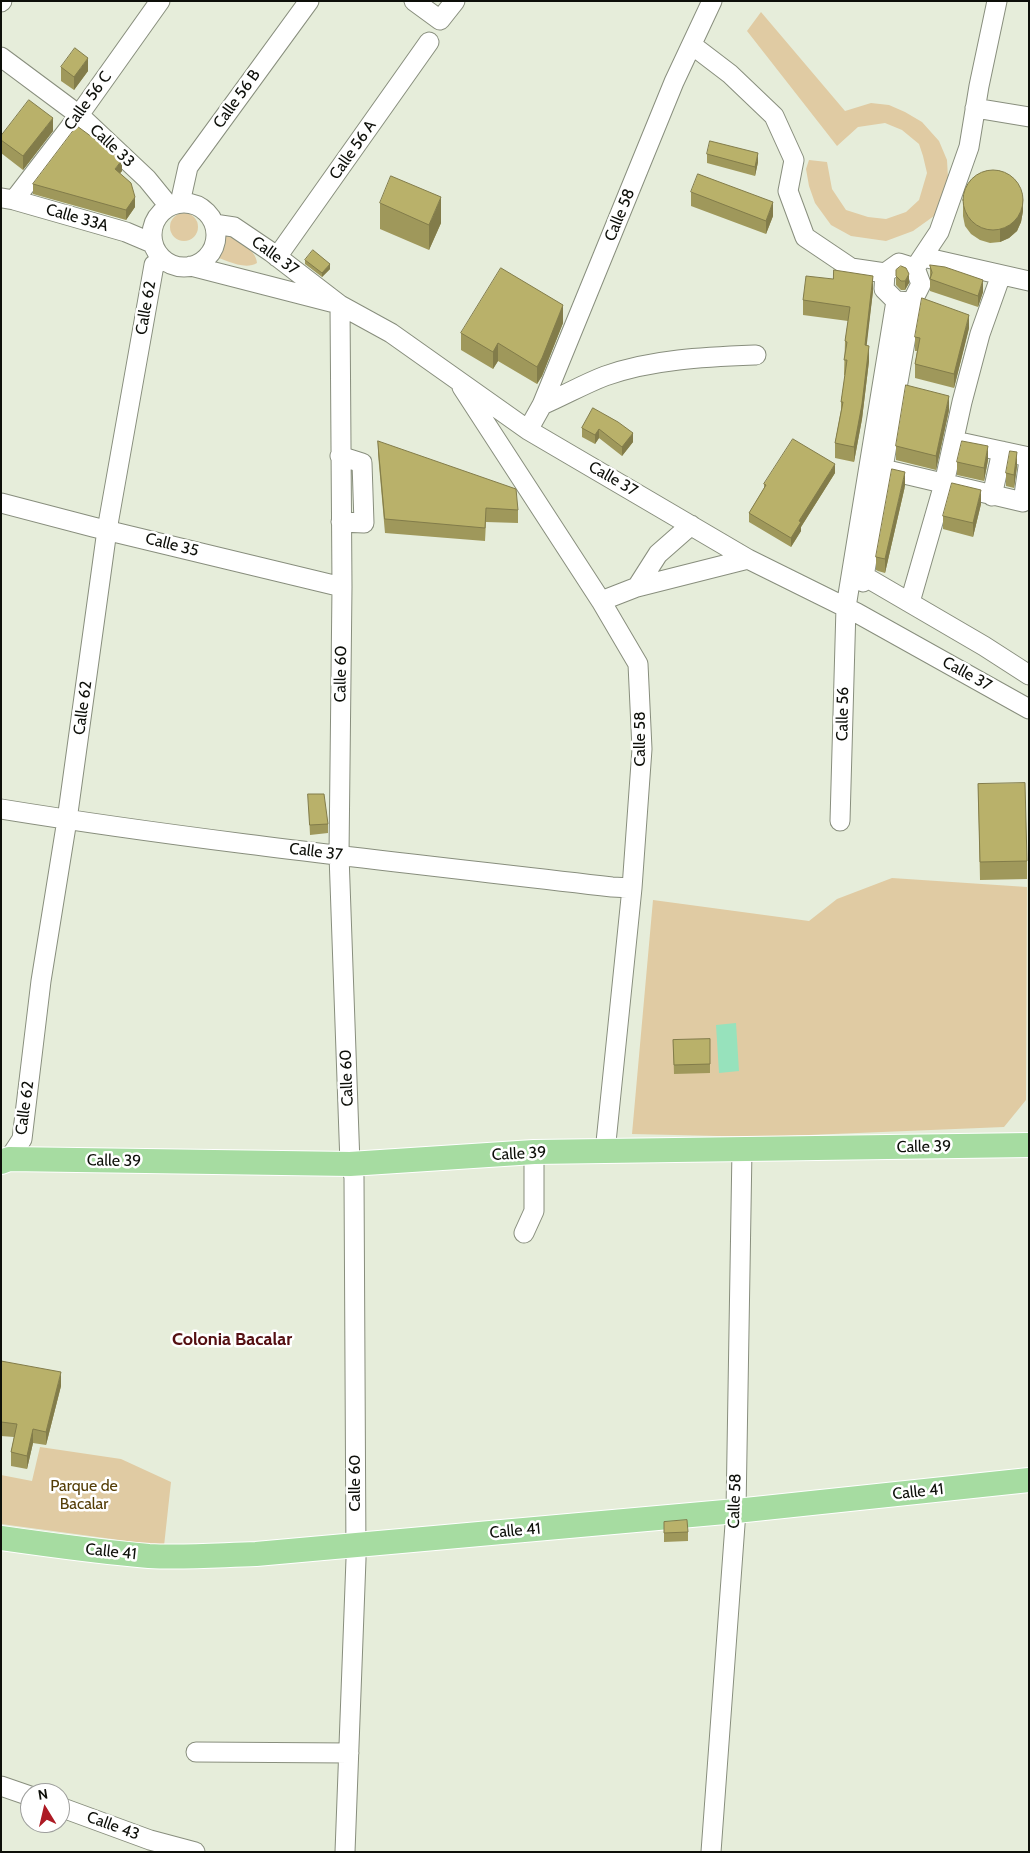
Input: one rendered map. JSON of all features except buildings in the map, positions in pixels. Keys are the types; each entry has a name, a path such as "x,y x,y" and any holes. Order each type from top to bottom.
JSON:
{"main road":[{"name":"Calle 39","path":"4,1164 350,1164 534,1152 1029,1145"},
{"name":"Calle 41","path":"1,1538 96,1551 151,1556 256,1554 736,1511 1029,1480"}],"street":[{"name":"Calle 56 C","path":"8,199 78,115 160,1"},
{"name":"Calle 56 B","path":"174,204 188,166 309,1"},
{"path":"414,1 440,20 455,1"},
{"name":"Calle 58","path":"528,430 542,405 666,101 712,1"},
{"path":"852,610 914,301 921,284 919,263 939,232 968,147 997,1"},
{"name":"Calle 56 A","path":"277,257 429,42"},
{"path":"692,45 730,74 774,116 794,160 788,191 805,236 852,268 885,273 899,264 919,263 1029,281"},
{"name":"Calle 33","path":"1,57 78,115 174,204"},
{"path":"975,108 1029,117"},
{"name":"Calle 33A","path":"8,199 126,232 152,243"},
{"path":"192,266 205,258 214,245 216,234 214,224 209,214 201,207 191,203 174,204 160,212 154,221 151,232 152,243 157,253 172,265 192,266 340,305"},
{"name":"Calle 37","path":"214,224 234,227 340,305 392,333 528,430 748,559 852,610 1029,709"},
{"name":"Calle 62","path":"4,1164 22,1139 41,981 67,820 108,530 154,265 164,260"},
{"path":"885,273 884,289 914,301"},
{"path":"910,602 944,484 962,402 976,319 1001,275"},
{"path":"852,610 864,576 914,301"},
{"name":"Calle 60","path":"340,305 342,587 339,855 350,1164 354,1177 356,1544 345,1852"},
{"path":"542,405 605,376 642,366 716,356 756,355"},
{"name":"Calle 58","path":"456,378 601,601 638,664 642,749 632,888 605,1152"},
{"path":"898,385 916,390"},
{"path":"944,398 962,402"},
{"path":"883,469 1024,502 1029,458 954,440"},
{"path":"992,496 1002,451"},
{"name":"Calle 35","path":"1,503 342,587"},
{"path":"638,587 658,554 691,525"},
{"path":"601,601 638,587 748,559"},
{"path":"864,576 984,646 1029,675"},
{"name":"Calle 56","path":"840,821 852,610"},
{"name":"Calle 37","path":"1,809 67,820 339,855 612,888 632,888"},
{"name":"Calle 58","path":"711,1852 736,1511 742,1149"},
{"path":"524,1233 534,1211 534,1152"},
{"path":"196,1752 349,1753"},
{"path":"1,1786 20,1793"},
{"name":"Calle 43","path":"70,1811 150,1840 195,1852"}],"green space":[{"path":"761,12 845,111 871,103 889,105 922,122 939,141 947,160 948,178 944,200 934,216 913,231 886,241 851,236 831,225 815,203 809,186 806,169 809,160 827,162 832,189 846,210 868,217 886,219 906,212 919,200 927,173 923,156 919,144 902,130 885,123 858,127 837,146 747,31"},
{"path":"184,213 194,217 198,227 194,237 184,241 174,237 170,227 174,217"},
{"path":"223,232 249,249 256,258 257,263 246,266 240,265 211,255"},
{"path":"892,878 1027,887 1026,1100 1004,1127 760,1137 632,1134 653,900 809,921 837,899"},
{"name":"Parque de Bacalar","path":"40,1447 121,1459 171,1482 164,1546 1,1524 1,1475 32,1481"}],"shaded area":[{"path":"736,1023 739,1071 719,1073 716,1025"}],"district":[{"name":"Colonia Bacalar","path":"232,1340"}]}
